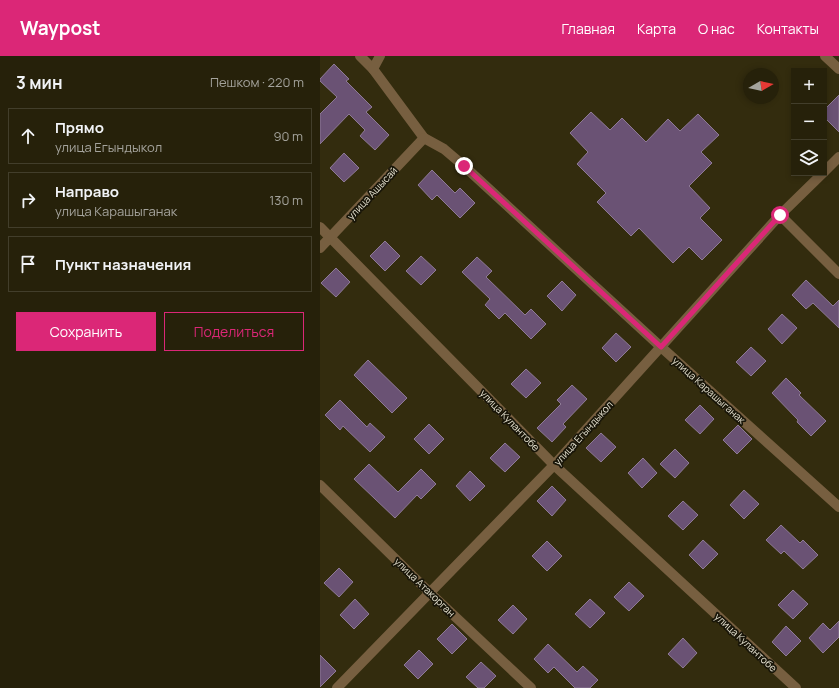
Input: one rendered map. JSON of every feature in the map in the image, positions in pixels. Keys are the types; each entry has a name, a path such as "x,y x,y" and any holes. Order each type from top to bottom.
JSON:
{"street":[{"name":"улица Карашыганак","path":"360,56 374,69 424,138 444,149 464,166 661,347 839,506"},
{"path":"374,69 380,56"},
{"path":"825,56 839,69"},
{"name":"улица Ашысай","path":"320,248 424,138"},
{"name":"улица Егындыкол","path":"827,168 839,157"},
{"name":"улица Егындыкол","path":"337,688 554,465 780,215 819,176"},
{"path":"780,215 839,274"},
{"name":"улица Кулантобе","path":"320,227 554,465 796,688"},
{"name":"улица Атакорган","path":"320,485 430,593 531,688"}],"building":[{"path":"334,64 349,79 346,81 372,107 366,112 389,135 375,150 360,136 365,130 349,114 320,144 320,114 337,97 320,81 320,79"},
{"path":"839,95 839,132 827,120 827,107"},
{"path":"591,112 610,130 622,118 646,142 668,119 680,131 698,114 719,135 701,152 712,163 689,186 710,208 700,218 722,240 702,260 689,247 673,263 639,228 631,236 597,202 606,193 577,164 588,152 570,133"},
{"path":"344,153 359,168 344,182 330,168"},
{"path":"432,170 455,193 460,188 475,203 460,218 437,195 432,200 418,185"},
{"path":"385,241 400,256 385,271 370,256"},
{"path":"421,256 436,270 421,285 406,271"},
{"path":"477,257 492,271 486,277 525,315 531,309 546,324 531,339 505,313 499,319 485,305 490,299 462,272"},
{"path":"336,268 350,282 336,297 321,283"},
{"path":"806,280 833,306 839,300 839,328 813,303 806,309 792,295"},
{"path":"562,281 576,295 562,311 547,296"},
{"path":"782,314 797,328 782,344 768,329"},
{"path":"616,333 631,347 616,362 602,348"},
{"path":"751,347 766,361 751,376 736,362"},
{"path":"368,360 407,398 392,413 354,375"},
{"path":"526,369 541,383 526,398 511,384"},
{"path":"786,378 801,393 799,395 826,421 811,436 772,393"},
{"path":"572,385 587,399 563,424 566,427 552,442 537,428 561,404 557,400"},
{"path":"340,400 367,427 370,423 385,437 370,452 343,426 340,430 325,415"},
{"path":"700,405 714,419 700,434 685,420"},
{"path":"429,424 444,439 429,454 414,439"},
{"path":"738,425 752,439 737,454 723,440"},
{"path":"601,433 616,447 601,462 586,448"},
{"path":"505,443 520,457 505,472 490,458"},
{"path":"675,449 689,463 675,478 660,464"},
{"path":"643,458 657,473 642,488 628,473"},
{"path":"369,464 398,492 421,469 436,484 421,499 417,495 395,518 354,479"},
{"path":"470,471 485,486 470,501 456,486"},
{"path":"552,486 566,500 552,516 537,501"},
{"path":"744,490 759,504 744,519 730,505"},
{"path":"683,501 698,515 683,530 668,516"},
{"path":"781,525 800,543 803,540 818,555 803,569 784,551 781,554 766,540"},
{"path":"703,540 718,554 703,569 689,555"},
{"path":"547,541 562,556 547,571 532,556"},
{"path":"339,568 353,582 339,597 324,583"},
{"path":"629,582 644,596 629,611 614,597"},
{"path":"793,590 808,604 793,619 778,605"},
{"path":"355,599 369,614 354,629 340,615"},
{"path":"590,599 605,613 590,628 575,614"},
{"path":"513,605 527,619 513,634 498,620"},
{"path":"839,621 839,637 823,653 809,638 823,623 830,630"},
{"path":"452,624 467,639 452,654 437,639"},
{"path":"786,626 801,641 786,656 772,642"},
{"path":"683,638 697,653 683,668 668,654"},
{"path":"548,644 577,672 583,666 598,680 590,688 575,688 554,667 548,673 534,659"},
{"path":"419,650 433,664 418,679 404,665"},
{"path":"320,655 336,671 320,687"},
{"path":"481,662 496,676 484,688 478,688 466,677"}],"route":[{"path":"464,166 661,347 780,215"}]}
